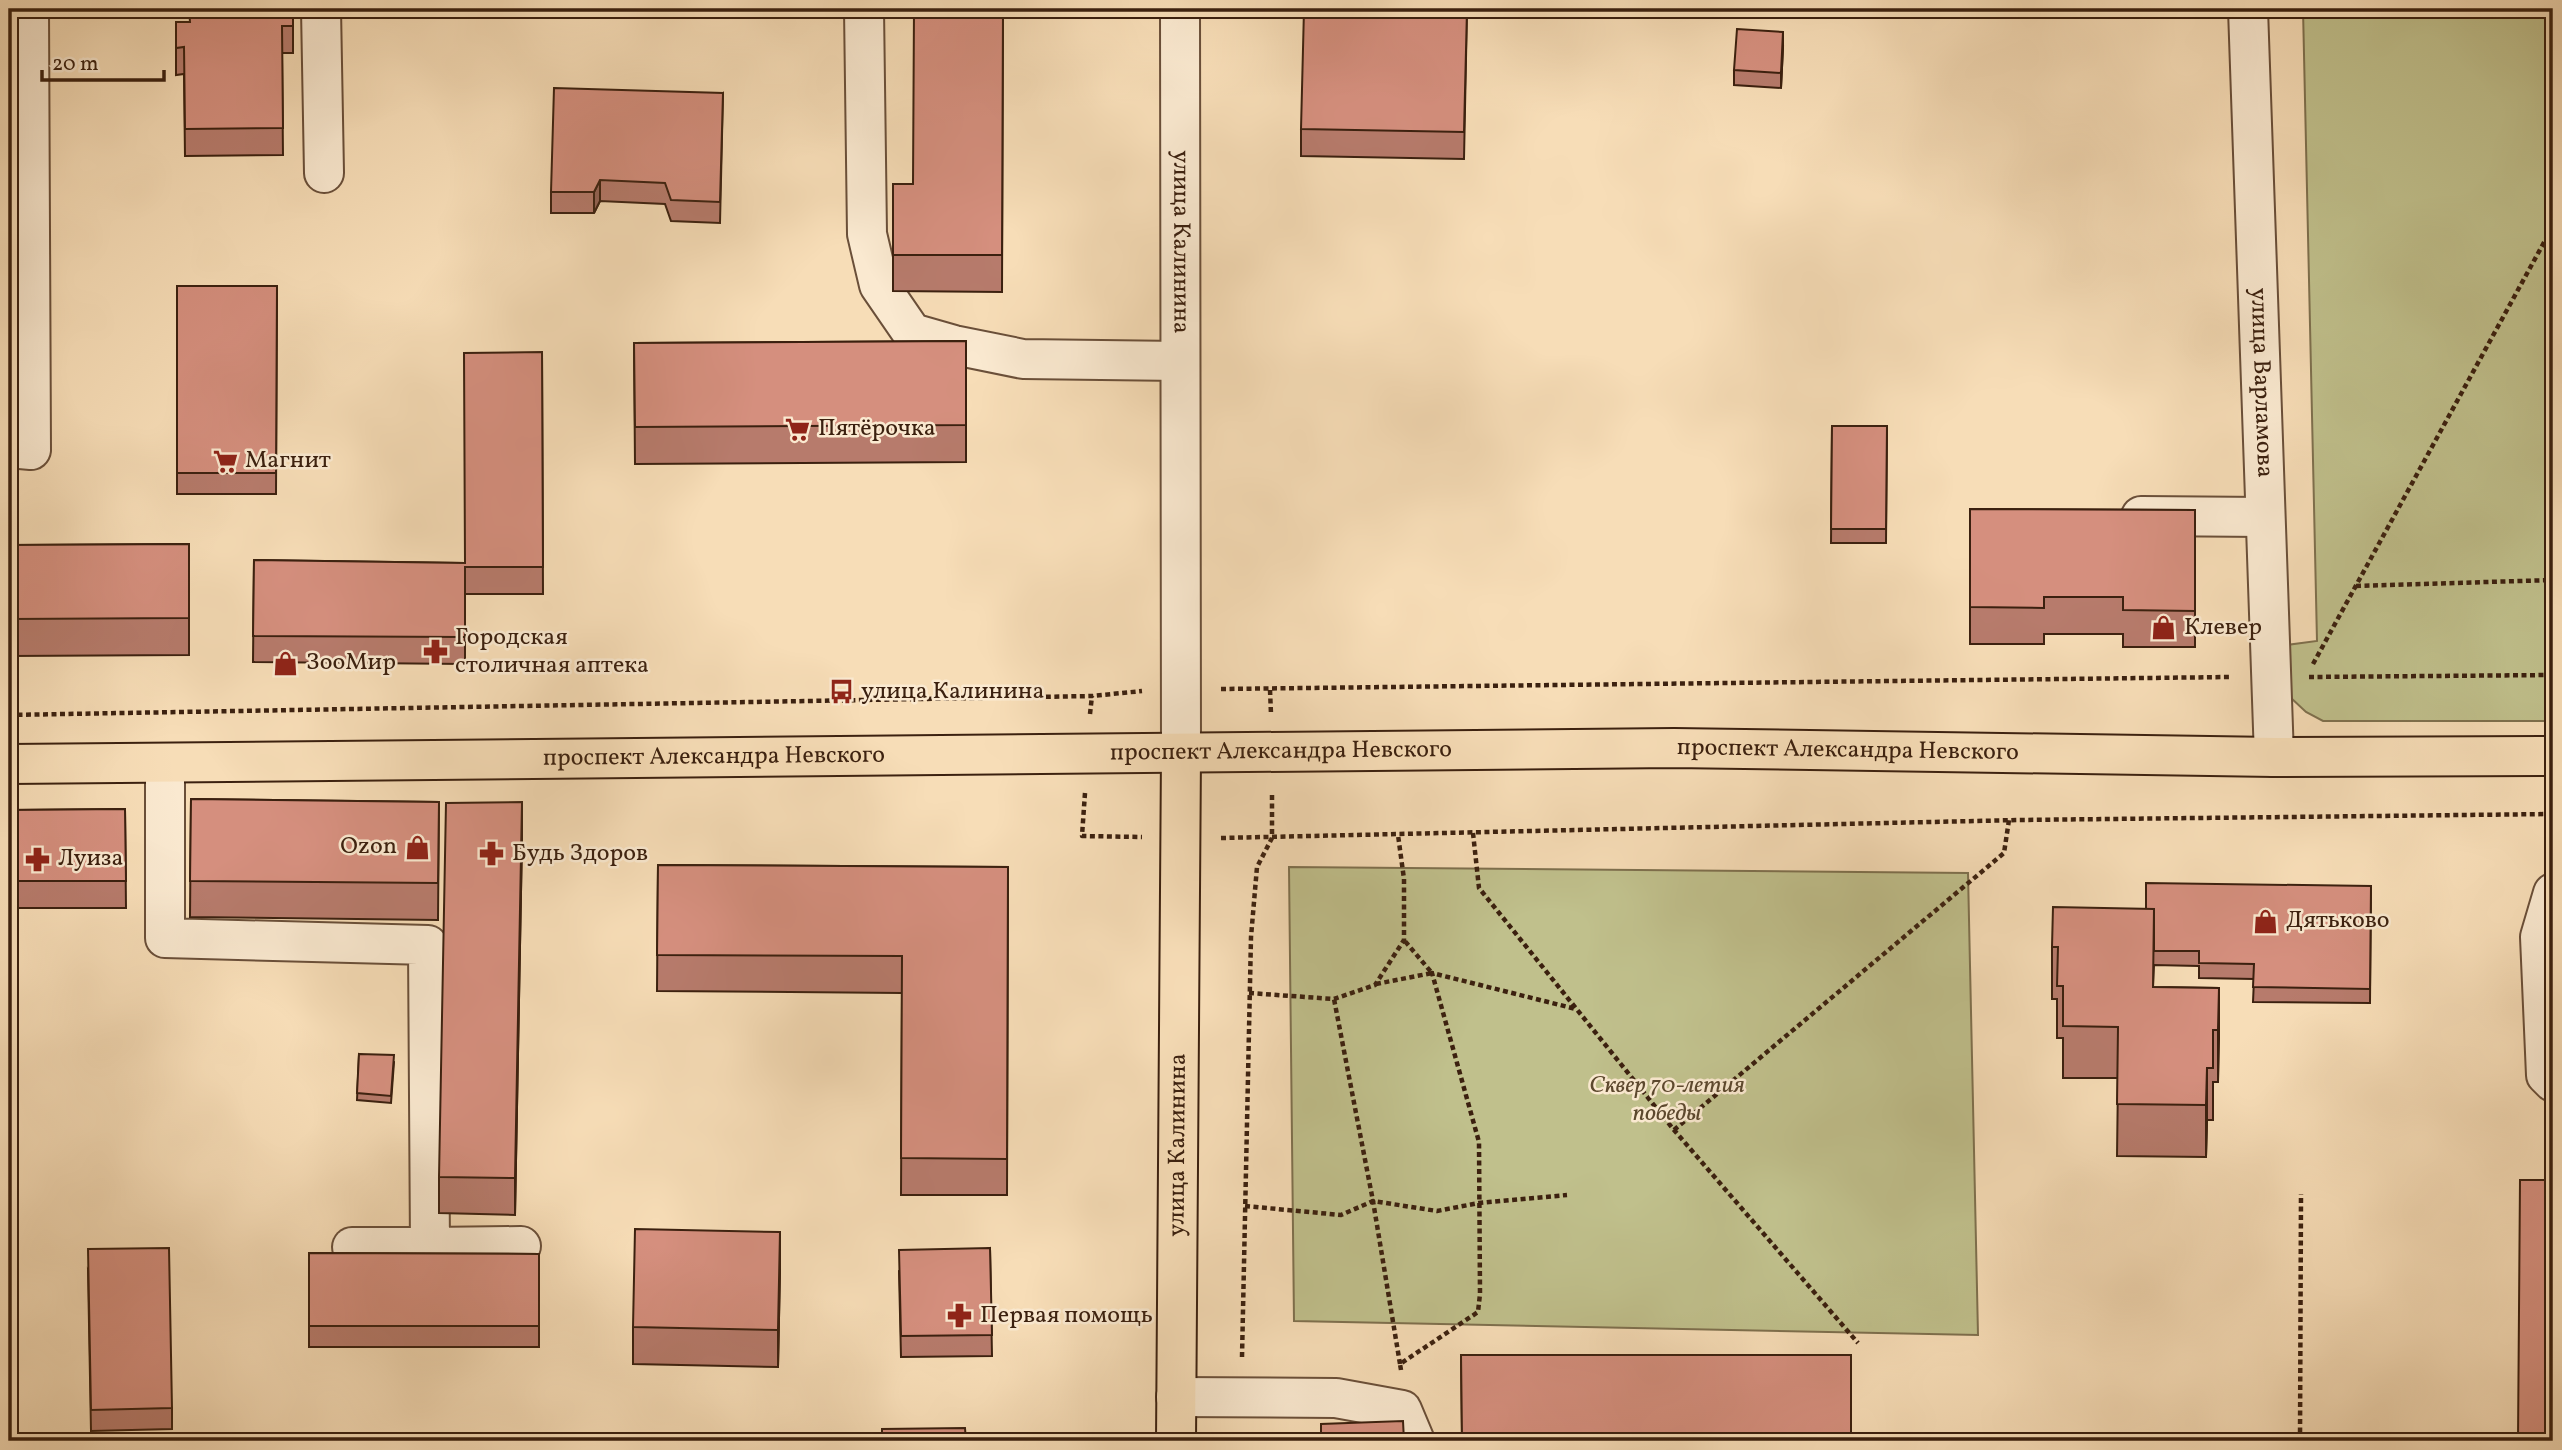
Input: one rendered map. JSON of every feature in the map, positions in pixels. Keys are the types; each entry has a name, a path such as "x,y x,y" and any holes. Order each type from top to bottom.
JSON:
{"main road":[{"name":"проспект Александра Невского","path":"9,764 1674,748 2274,757 2553,756"},
{"name":"улица Калинина","path":"1176,1441 1181,754"}],"street":[{"path":"9,448 31,450 29,9"},
{"path":"321,9 324,173"},
{"path":"864,9 867,234 879,285 912,332 954,345 1023,359 1180,361"},
{"name":"улица Калинина","path":"1180,9 1181,754"},
{"name":"улица Варламова","path":"2248,9 2274,757"},
{"path":"2100,515 2265,517"},
{"path":"165,762 165,938 428,945 430,1247"},
{"path":"2553,893 2540,937 2546,1075 2553,1082"},
{"path":"352,1247 521,1245"},
{"path":"1176,1397 1336,1398 1409,1426"}],"path":[{"path":"2553,226 2305,677 2553,675"},
{"path":"2355,586 2553,580"},
{"path":"1270,690 2271,677"},
{"path":"9,715 1092,695"},
{"path":"1241,1397 1250,993 1257,866 1272,838 2008,820 2553,814"},
{"path":"1674,1130 2004,853 2008,820"},
{"path":"1473,834 1479,888 1674,1130 1858,1343"},
{"path":"1375,985 1404,940 1404,878 1398,835"},
{"path":"1400,1364 1478,1312 1479,1142 1432,973 1404,940"},
{"path":"1250,993 1334,999 1375,985 1432,973 1577,1009"},
{"path":"1334,999 1373,1201 1409,1426"},
{"path":"2300,1441 2301,1194"},
{"path":"1245,1206 1340,1215 1373,1201 1437,1211 1479,1203 1567,1195"}],"green space":[{"path":"2303,9 2553,9 2553,721 2323,721 2306,712 2290,697 2287,645 2317,641"},
{"name":"Сквер 70-летия победы","path":"1289,867 1968,873 1978,1335 1294,1321"}],"building":[{"path":"189,9 293,9 293,26 282,26 283,128 185,129 184,47 176,48 176,22 190,22"},
{"path":"914,9 1003,9 1002,255 893,255 893,184 913,184"},
{"path":"1304,9 1467,9 1464,132 1301,129"},
{"path":"1737,29 1783,32 1781,73 1734,70"},
{"path":"554,88 723,93 720,202 671,200 665,183 600,180 594,192 551,192"},
{"path":"177,286 277,286 276,473 177,473"},
{"path":"966,341 966,425 635,427 634,343"},
{"path":"542,352 543,567 465,567 465,637 253,636 254,560 465,563 464,353"},
{"path":"1832,426 1887,426 1886,529 1831,529"},
{"path":"1970,509 2195,510 2195,611 2123,610 2123,597 2044,597 2044,608 1970,607"},
{"path":"189,544 189,618 9,619 9,545"},
{"path":"191,799 439,802 438,883 190,881"},
{"path":"522,802 515,1178 439,1177 446,803"},
{"path":"125,809 126,881 9,881 9,810"},
{"path":"658,865 1008,867 1007,1159 901,1158 902,956 657,955"},
{"path":"2146,883 2371,886 2370,989 2253,987 2254,964 2199,963 2199,951 2154,951 2154,909 2146,909"},
{"path":"2053,907 2154,909 2153,987 2219,988 2218,1030 2213,1030 2213,1068 2207,1068 2206,1105 2117,1104 2118,1027 2063,1026 2063,986 2057,986 2058,947 2052,947"},
{"path":"359,1054 394,1055 391,1096 357,1093"},
{"path":"2520,1180 2553,1180 2553,1441 2518,1441"},
{"path":"635,1229 780,1232 778,1330 633,1327"},
{"path":"169,1248 172,1408 91,1410 88,1249"},
{"path":"990,1248 992,1335 901,1336 899,1250"},
{"path":"309,1253 539,1254 539,1326 309,1326"},
{"path":"1461,1355 1851,1355 1851,1437 1462,1437"},
{"path":"1403,1421 1404,1441 1321,1441 1321,1424"},
{"path":"965,1428 966,1441 882,1441 882,1429"}],"place":[{"name":"Пятёрочка","path":"798,429"},
{"name":"Магнит","path":"225,461"},
{"name":"Клевер","path":"2164,628"},
{"name":"Городская столичная аптека","path":"435,652"},
{"name":"ЗооМир","path":"286,663"},
{"name":"улица Калинина","path":"841,692"},
{"name":"Ozon","path":"417,847"},
{"name":"Будь Здоров","path":"492,854"},
{"name":"Луиза","path":"38,859"},
{"name":"Дятьково","path":"2266,921"},
{"name":"Первая помощь","path":"960,1316"}]}
